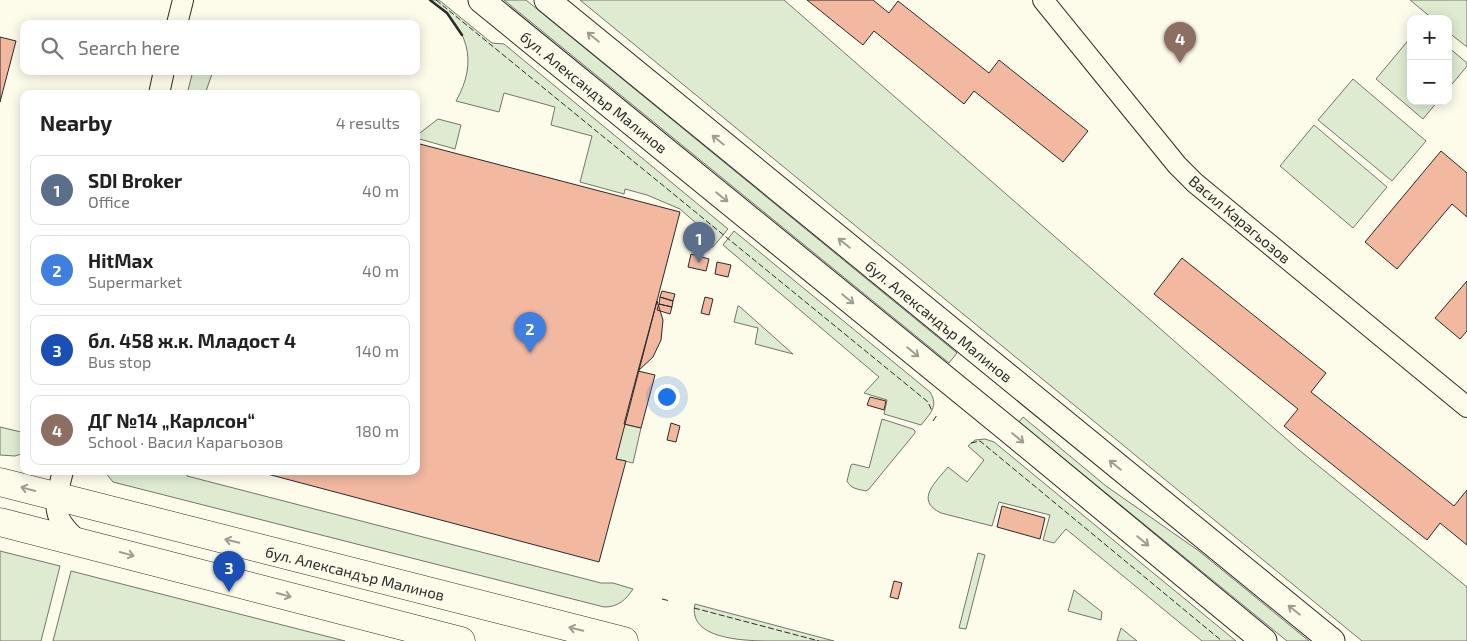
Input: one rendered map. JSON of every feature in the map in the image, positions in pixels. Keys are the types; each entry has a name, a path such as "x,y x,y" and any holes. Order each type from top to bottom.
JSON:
{"main road":[{"name":"бул. Александър Малинов","path":"0,482 60,484 624,641"},
{"path":"0,522 461,641"}],"street":[{"path":"178,20 183,0"},
{"name":"бул. Александър Малинов","path":"481,0 1264,641"},
{"name":"бул. Александър Малинов","path":"547,0 1332,641"},
{"name":"Васил Карагьозов","path":"1043,0 1177,164 1195,183 1467,407"},
{"path":"159,90 163,75"},
{"path":"60,484 56,510 66,531 80,542"}],"green space":[{"path":"430,0 439,0 492,43 504,44 728,229 713,247 693,241 697,224 680,209 647,195 625,189 624,194 580,182 592,136 551,125 555,107 504,93 499,112 456,101 467,72 468,58 466,45 453,21"},
{"path":"504,0 526,0 957,353 949,363"},
{"path":"580,0 784,0 1299,450 1467,587 1467,641 1362,641"},
{"path":"1410,0 1467,0 1467,47 1452,35 1452,15 1428,15"},
{"path":"1407,42 1407,105 1435,105 1423,119 1376,79"},
{"path":"1452,50 1467,63 1467,66 1452,84"},
{"path":"192,75 212,75 206,90 188,90"},
{"path":"1353,79 1426,141 1392,181 1318,120"},
{"path":"438,119 461,125 455,149 420,139 420,133"},
{"path":"1314,125 1387,187 1353,228 1280,166"},
{"path":"734,231 930,392 934,402 932,410 921,425 884,414 887,400 864,393 879,377 723,245"},
{"path":"738,306 793,354 755,344 758,328 734,322"},
{"path":"1023,417 1106,486 1199,551 1309,641 1287,641 1019,422"},
{"path":"882,419 913,429 915,433 869,489 866,491 855,488 847,481 851,465 869,468"},
{"path":"624,424 641,428 633,463 616,459"},
{"path":"0,427 20,432 20,454 0,455"},
{"path":"985,439 994,442 1236,641 1202,641 1066,529 1054,543 1043,540 1050,515 999,502 992,526 941,513 933,508 928,497 933,485 948,467 967,482 984,460 968,446 975,440"},
{"path":"107,475 187,475 601,583 613,583 633,589 621,602 613,606 604,607 113,482"},
{"path":"0,551 60,566 41,641 0,641"},
{"path":"978,553 985,555 966,629 959,628"},
{"path":"71,571 345,641 53,641"},
{"path":"1074,590 1102,612 1101,620 1068,611"},
{"path":"695,604 834,641 764,641 722,636 710,632 700,625 695,616"},
{"path":"1121,628 1137,641 1117,641"}],"building":[{"path":"807,0 873,0 889,13 898,1 989,73 999,60 1088,131 1063,162 974,91 964,104 874,31 863,45"},
{"path":"0,37 16,41 0,102"},
{"path":"420,144 680,212 616,459 626,461 599,562 271,475 420,475"},
{"path":"1441,151 1467,173 1467,217 1452,204 1397,269 1365,242"},
{"path":"691,254 709,259 706,271 688,267"},
{"path":"1182,258 1326,373 1311,392 1454,506 1467,490 1467,545 1440,523 1427,540 1284,426 1298,409 1154,294"},
{"path":"717,262 731,265 728,277 715,274"},
{"path":"1467,281 1467,331 1460,339 1435,318"},
{"path":"662,291 675,294 673,301 660,297"},
{"path":"660,297 673,301 672,307 659,304"},
{"path":"705,297 713,299 709,315 701,313"},
{"path":"657,301 663,320 661,340 653,357 638,371"},
{"path":"659,304 672,307 670,314 657,310"},
{"path":"638,371 655,375 641,428 624,424"},
{"path":"870,397 886,401 884,410 867,405"},
{"path":"671,423 680,426 676,442 667,440"},
{"path":"1002,506 1045,518 1040,539 997,527"},
{"path":"894,581 902,583 898,599 890,597"}],"fence":[{"path":"436,0 928,402 932,411"},
{"path":"933,421 937,415"},
{"path":"971,443 980,441 1222,641"},
{"path":"662,599 670,601"},
{"path":"694,608 819,641"}],"wall":[{"path":"430,0 447,13 462,35"}],"place":[{"name":"ДГ №14 „Карлсон“","path":"1180,63"},
{"name":"SDI Broker","path":"699,263"},
{"name":"HitMax","path":"530,353"},
{"name":"бл. 458 ж.к. Младост 4","path":"229,592"}]}
